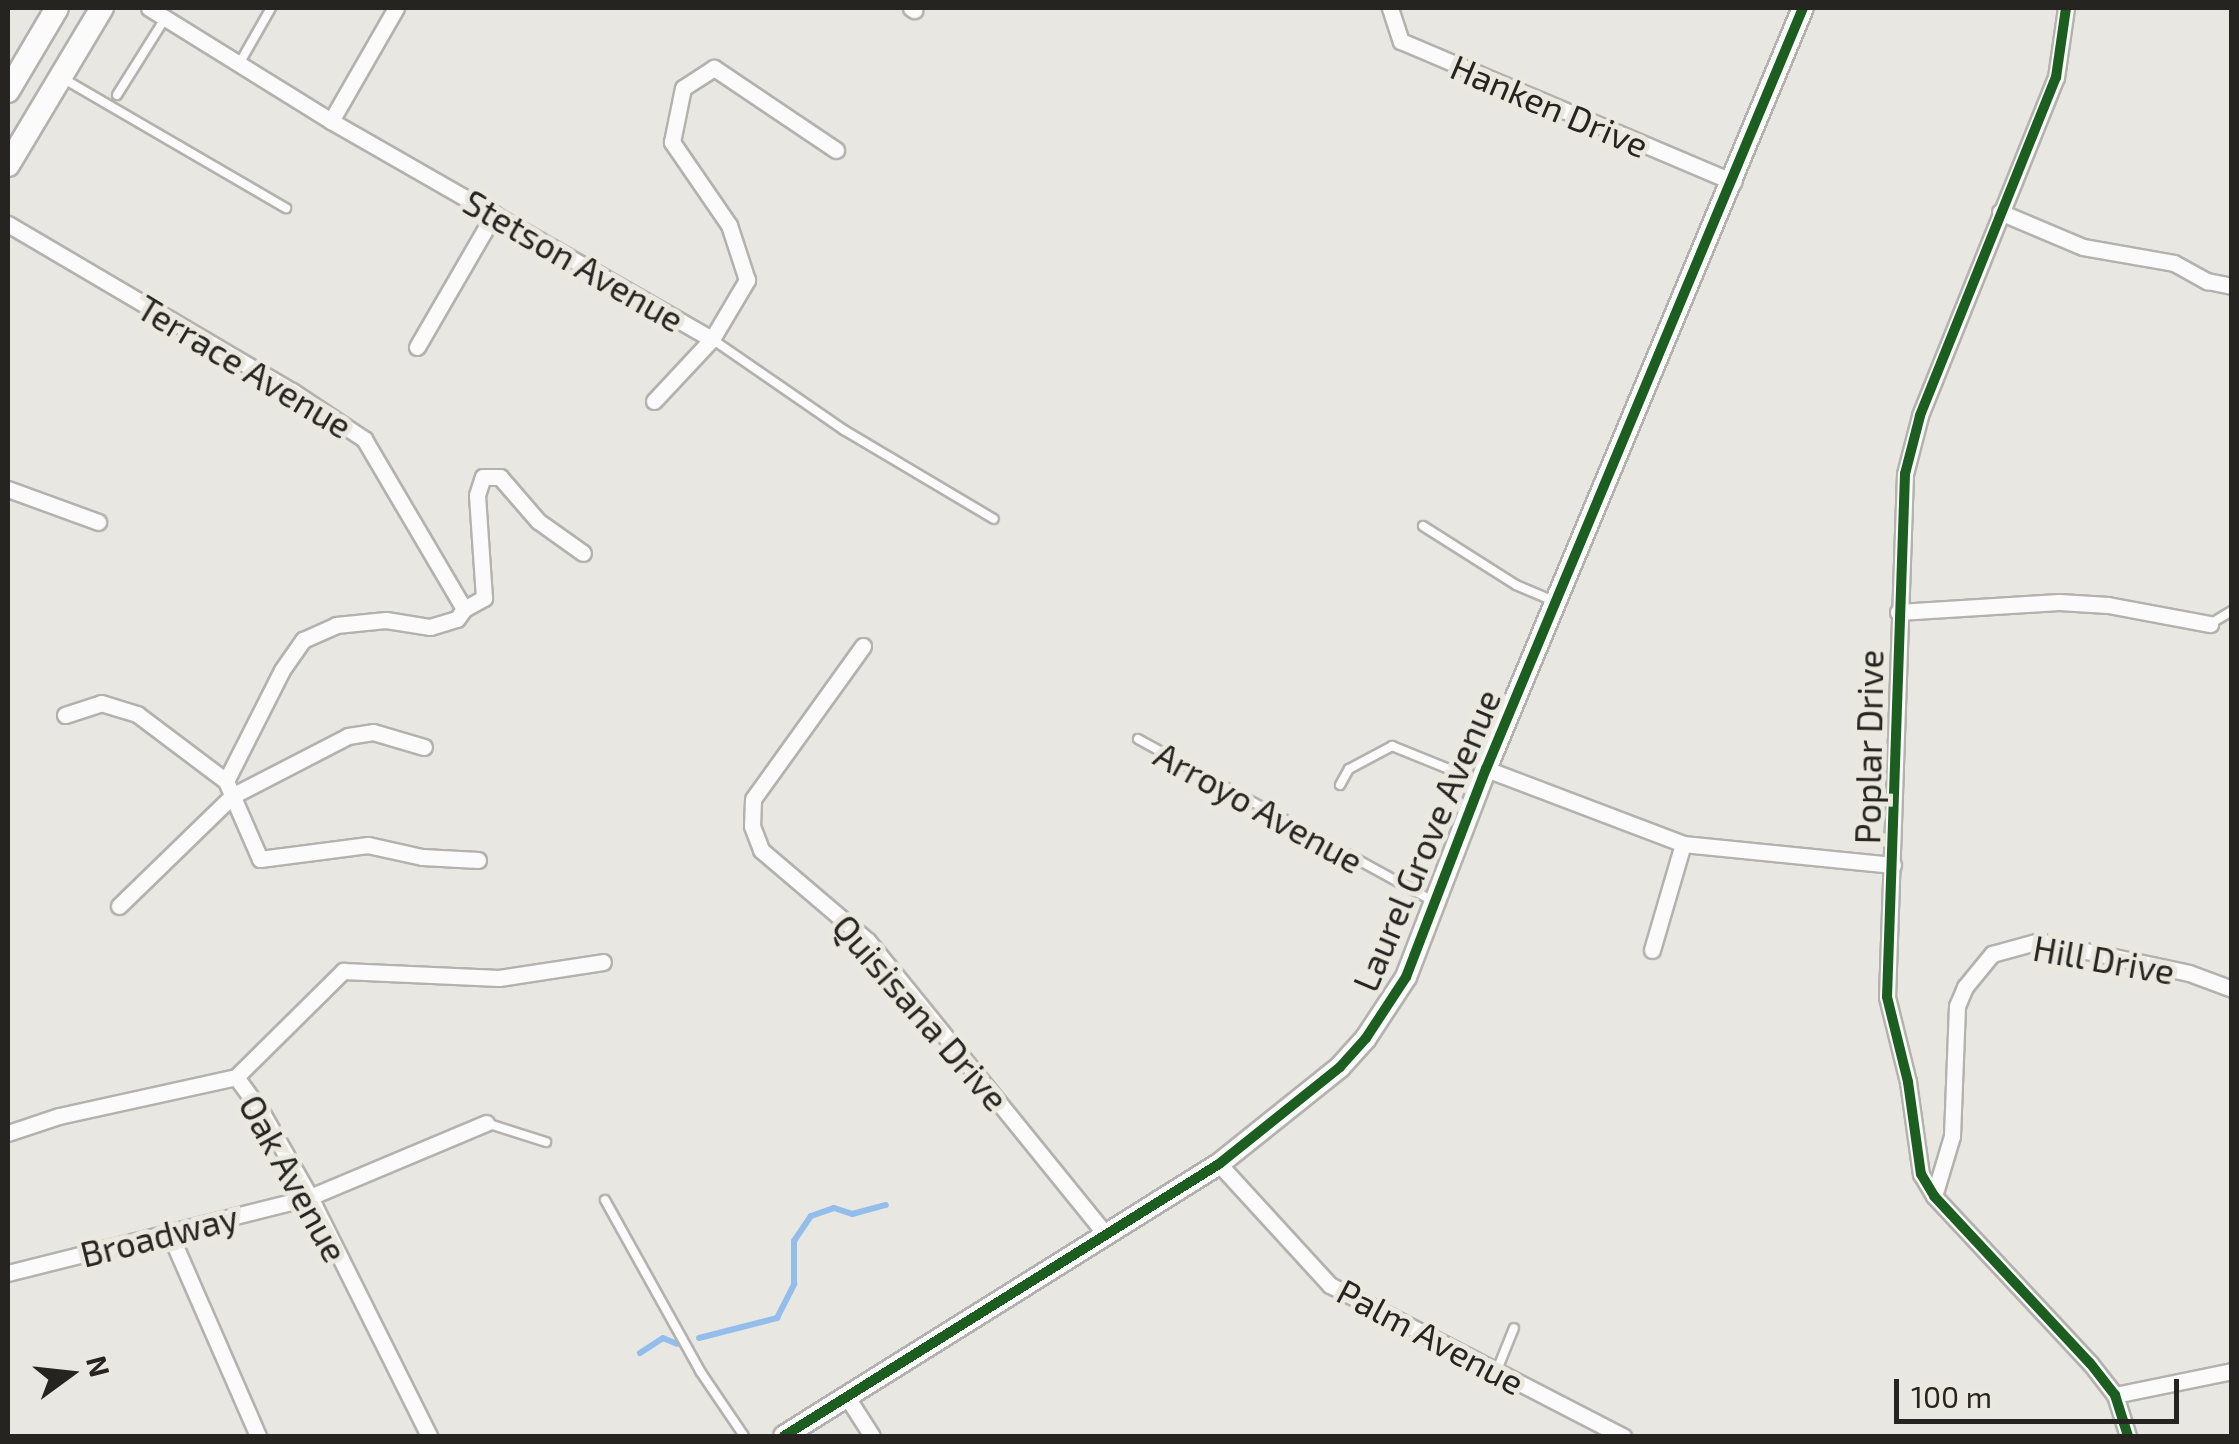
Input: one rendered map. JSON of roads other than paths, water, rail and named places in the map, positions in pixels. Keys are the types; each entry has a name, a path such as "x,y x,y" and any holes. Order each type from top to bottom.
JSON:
{"main road":[{"path":"8,91 57,8"},
{"path":"8,166 102,8"}],"street":[{"name":"Stetson Avenue","path":"149,8 331,121 712,339"},
{"path":"331,121 396,8"},
{"name":"Hanken Drive","path":"1390,8 1401,42 1733,182"},
{"name":"Laurel Grove Avenue","path":"784,1436 1219,1164 1340,1067 1366,1038 1406,977 1483,776 1803,8"},
{"name":"Poplar Drive","path":"2066,8 2056,77 2000,212 1911,449 1899,548 1894,865 1887,997 1908,1082 1922,1174 1934,1196 2114,1395 2128,1436"},
{"path":"654,401 712,339 748,280 729,225 672,142 683,88 714,68 836,150"},
{"path":"2000,212 2083,246 2174,262 2207,280 2232,286"},
{"path":"417,347 494,214"},
{"name":"Terrace Avenue","path":"8,224 292,390 364,439 464,609"},
{"path":"118,906 229,788 282,670 303,640 336,624 386,620 430,627 457,619 464,609 479,603 486,591 476,494 482,477 500,477 538,521 583,553"},
{"path":"8,489 98,522"},
{"path":"1898,612 2060,602 2108,604 2210,624"},
{"name":"Quisisana Drive","path":"863,646 753,799 752,826 761,850 868,941 1106,1235"},
{"path":"65,715 101,703 137,714 229,788 260,860 368,845 422,857 478,860"},
{"path":"229,788 348,736 373,732 424,747"},
{"path":"1483,776 1684,844 1894,865"},
{"path":"1652,950 1684,844"},
{"name":"Hill Drive","path":"1934,1196 1952,1136 1957,1006 1965,987 1992,954 2039,941 2190,973 2232,989"},
{"path":"236,1077 343,971 499,978 602,962"},
{"name":"Oak Avenue","path":"8,1132 59,1116 236,1077 261,1111 310,1197 428,1436"},
{"name":"Broadway","path":"8,1274 310,1197 486,1123"},
{"name":"Palm Avenue","path":"1219,1164 1330,1284 1623,1436"},
{"path":"169,1232 258,1436"},
{"path":"2114,1395 2232,1371"},
{"path":"847,1397 872,1436"}],"lane":[{"path":"239,64 271,8"},
{"path":"117,96 166,18"},
{"path":"60,77 286,208"},
{"name":"Stetson Avenue","path":"712,339 844,430 994,519"},
{"path":"1423,526 1516,585 1556,602"},
{"path":"2210,624 2232,611"},
{"name":"Arroyo Avenue","path":"1138,739 1434,902"},
{"path":"1340,785 1349,769 1392,746 1483,776"},
{"path":"486,1123 546,1142"},
{"path":"604,1200 700,1370 744,1436"},
{"path":"1497,1370 1514,1328"}],"waterway":[{"path":"699,1338 777,1318 794,1284 794,1241 811,1216 834,1208 852,1214 886,1205"},
{"path":"640,1353 663,1338 677,1344"}]}
